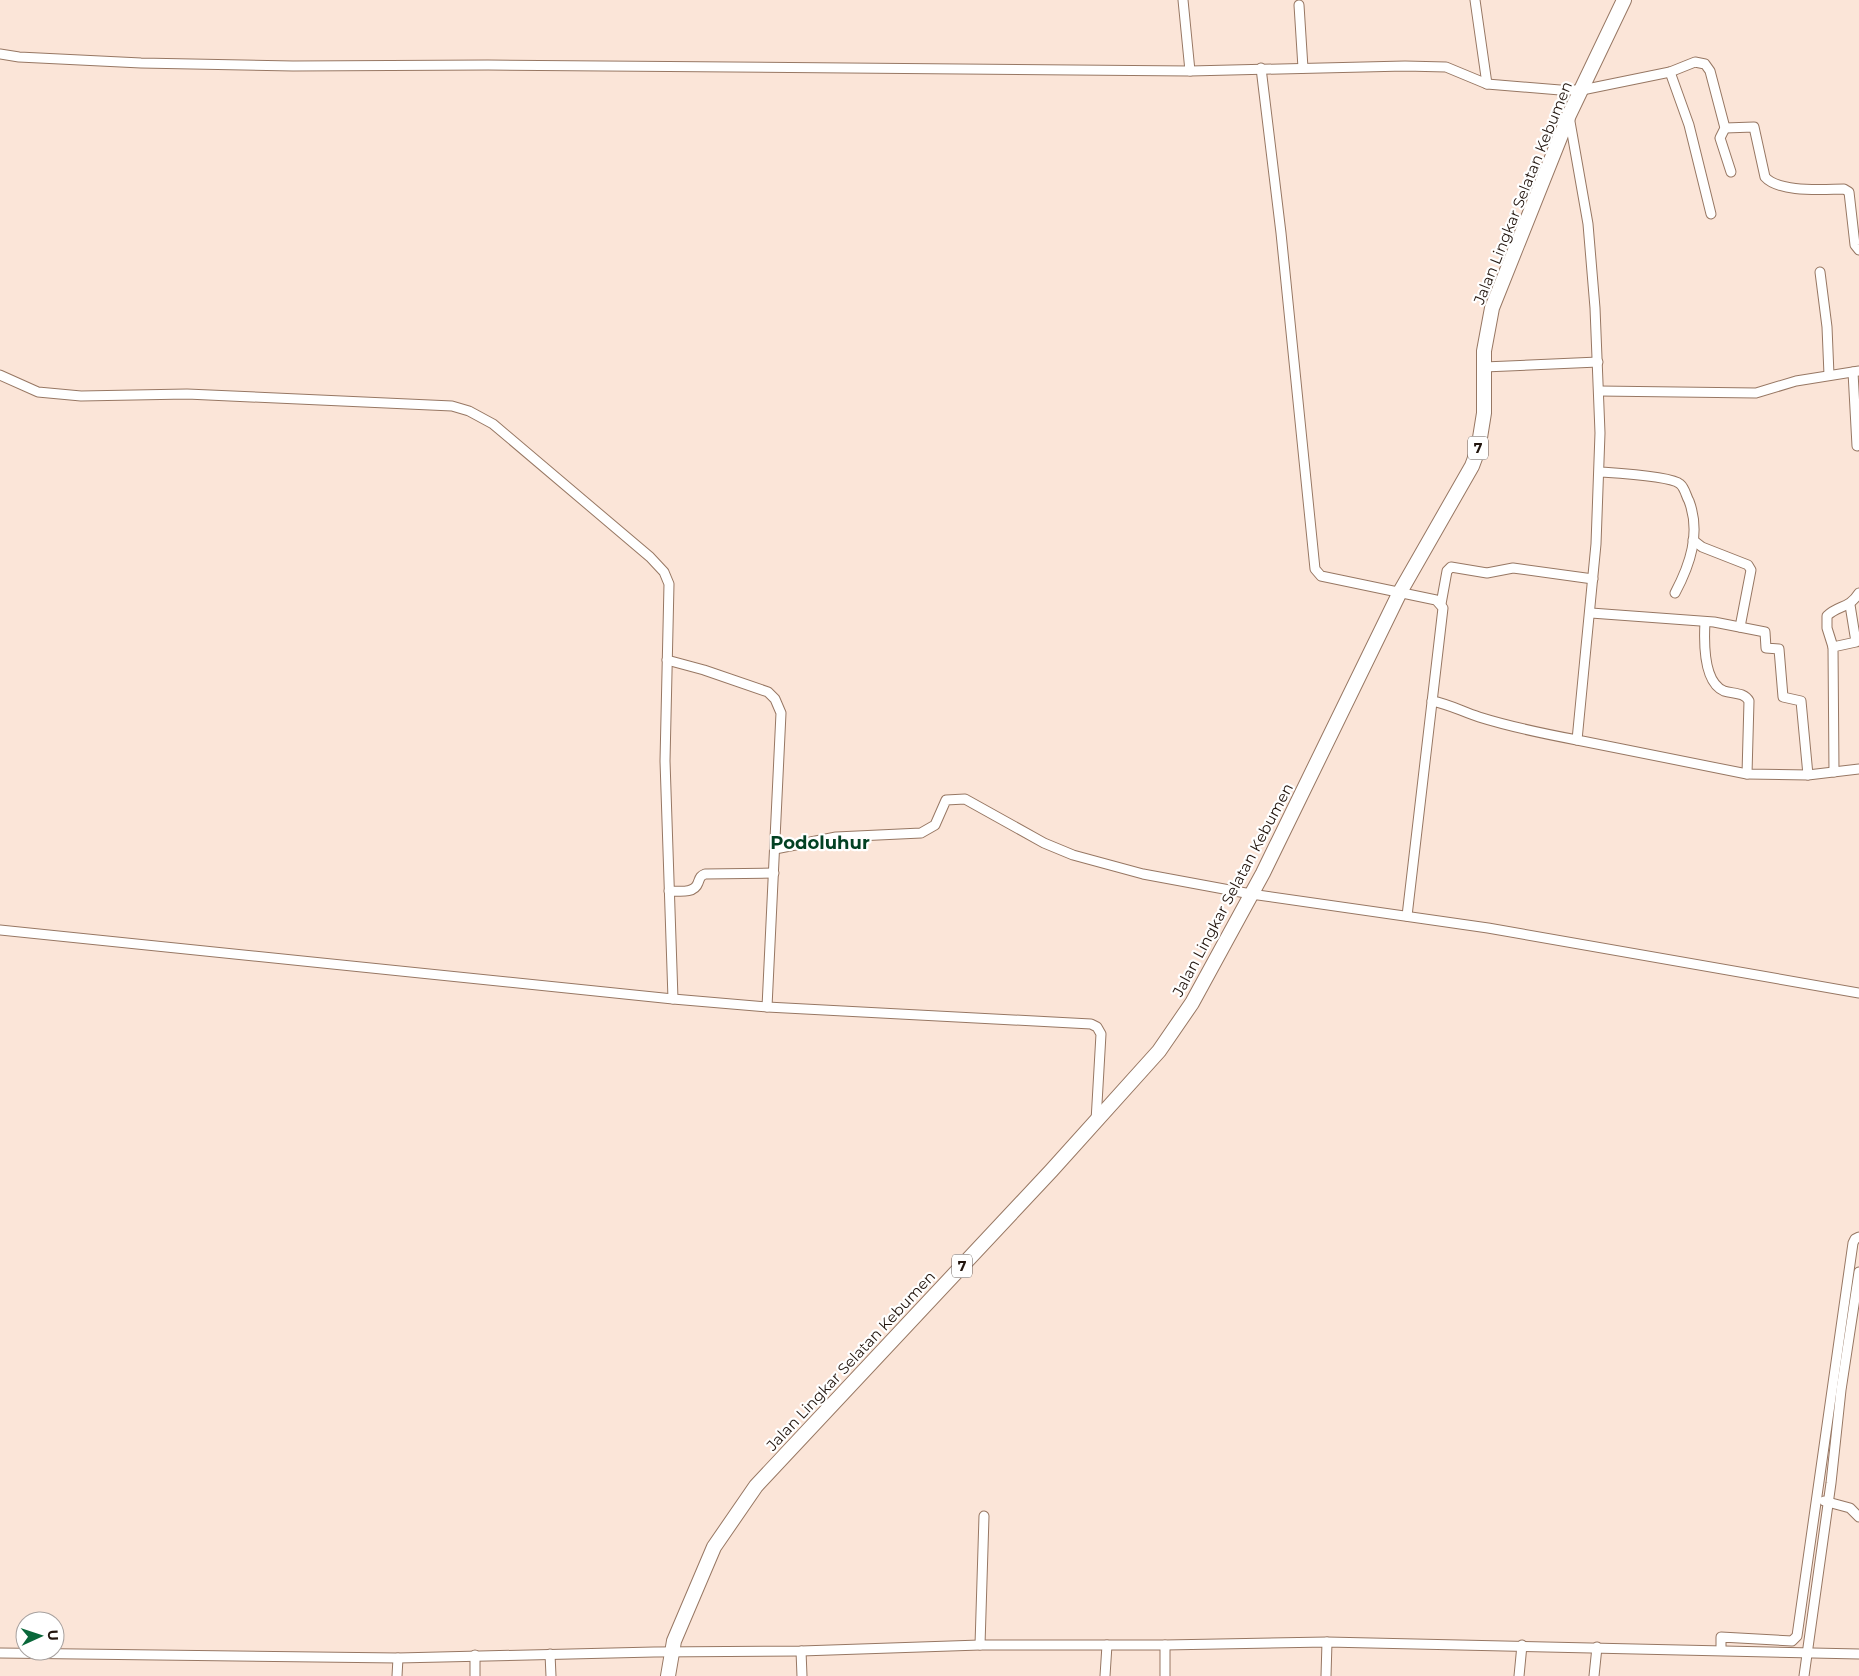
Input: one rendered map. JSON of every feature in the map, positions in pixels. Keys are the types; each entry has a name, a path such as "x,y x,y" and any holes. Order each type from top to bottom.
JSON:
{"highway":[{"name":"Jalan Lingkar Selatan Kebumen","path":"668,1676 673,1646 714,1547 756,1486 1096,1122 1159,1052 1192,1003 1263,873 1400,592 1472,466 1478,450 1484,413 1484,351 1492,308 1569,115 1624,0"}],"street":[{"path":"1183,0 1190,71"},
{"path":"1475,0 1487,84"},
{"path":"1299,5 1303,68"},
{"path":"0,54 19,57 132,62 284,66 515,65 1190,71 1406,66 1446,67 1487,84 1528,89 1582,90 1670,72 1695,62 1705,64 1710,71 1725,128 1720,138 1731,172"},
{"path":"1261,68 1281,233 1315,569 1321,576 1436,600 1441,604 1444,611 1408,911"},
{"path":"1670,72 1689,125 1711,214"},
{"path":"1569,115 1588,224 1599,391 1600,472 1591,612 1577,740"},
{"path":"1725,128 1754,127 1765,177 1769,182 1789,187 1844,189 1849,192 1855,246 1859,250"},
{"path":"1820,272 1827,327 1830,375"},
{"path":"1484,367 1598,362"},
{"path":"1599,391 1756,393 1796,381 1856,371 1857,446"},
{"path":"0,375 38,392 81,396 187,394 452,406 469,411 493,424 664,572 669,584 665,761 673,999"},
{"path":"1600,472 1637,475 1681,484 1694,517 1693,540 1690,561 1675,593"},
{"path":"1693,540 1702,546 1748,565 1750,570 1740,627"},
{"path":"1441,604 1447,571 1451,567 1487,573 1513,568 1593,579"},
{"path":"1834,772 1833,648 1827,628 1827,616 1836,610 1850,605 1859,593"},
{"path":"1833,648 1856,642 1850,605"},
{"path":"1591,612 1705,622 1765,632 1766,648 1779,649 1783,697 1801,700 1808,775"},
{"path":"1705,622 1704,649 1714,681 1722,690 1744,695 1749,701 1747,774"},
{"path":"667,660 704,670 768,692 778,706 781,718 776,849 766,1007"},
{"path":"1432,701 1449,705 1464,713 1483,719 1747,774 1808,775 1859,769"},
{"path":"776,849 836,837 921,833 935,825 946,800 965,799 1044,843 1073,855 1143,874 1252,893 1408,911 1488,928 1859,993"},
{"path":"669,890 691,891 705,874 774,873"},
{"path":"0,930 673,999 766,1007 1091,1024 1097,1027 1101,1034 1096,1122"},
{"path":"1804,1676 1853,1243 1859,1237"},
{"path":"1721,1645 1721,1637 1796,1640 1823,1501 1859,1272"},
{"path":"1823,1501 1850,1508 1859,1517"},
{"path":"980,1645 984,1516"},
{"path":"0,1653 398,1658 550,1654 673,1646 801,1651 980,1645 1165,1645 1327,1642 1597,1647 1721,1645 1859,1654"},
{"path":"1326,1676 1327,1642"},
{"path":"1105,1676 1106,1645"},
{"path":"1165,1645 1165,1676"},
{"path":"1519,1676 1522,1645"},
{"path":"1594,1676 1597,1647"},
{"path":"801,1651 802,1676"},
{"path":"550,1654 551,1676"},
{"path":"475,1655 475,1676"},
{"path":"397,1676 398,1658"}],"district":[{"name":"Podoluhur","path":"820,843"}]}
